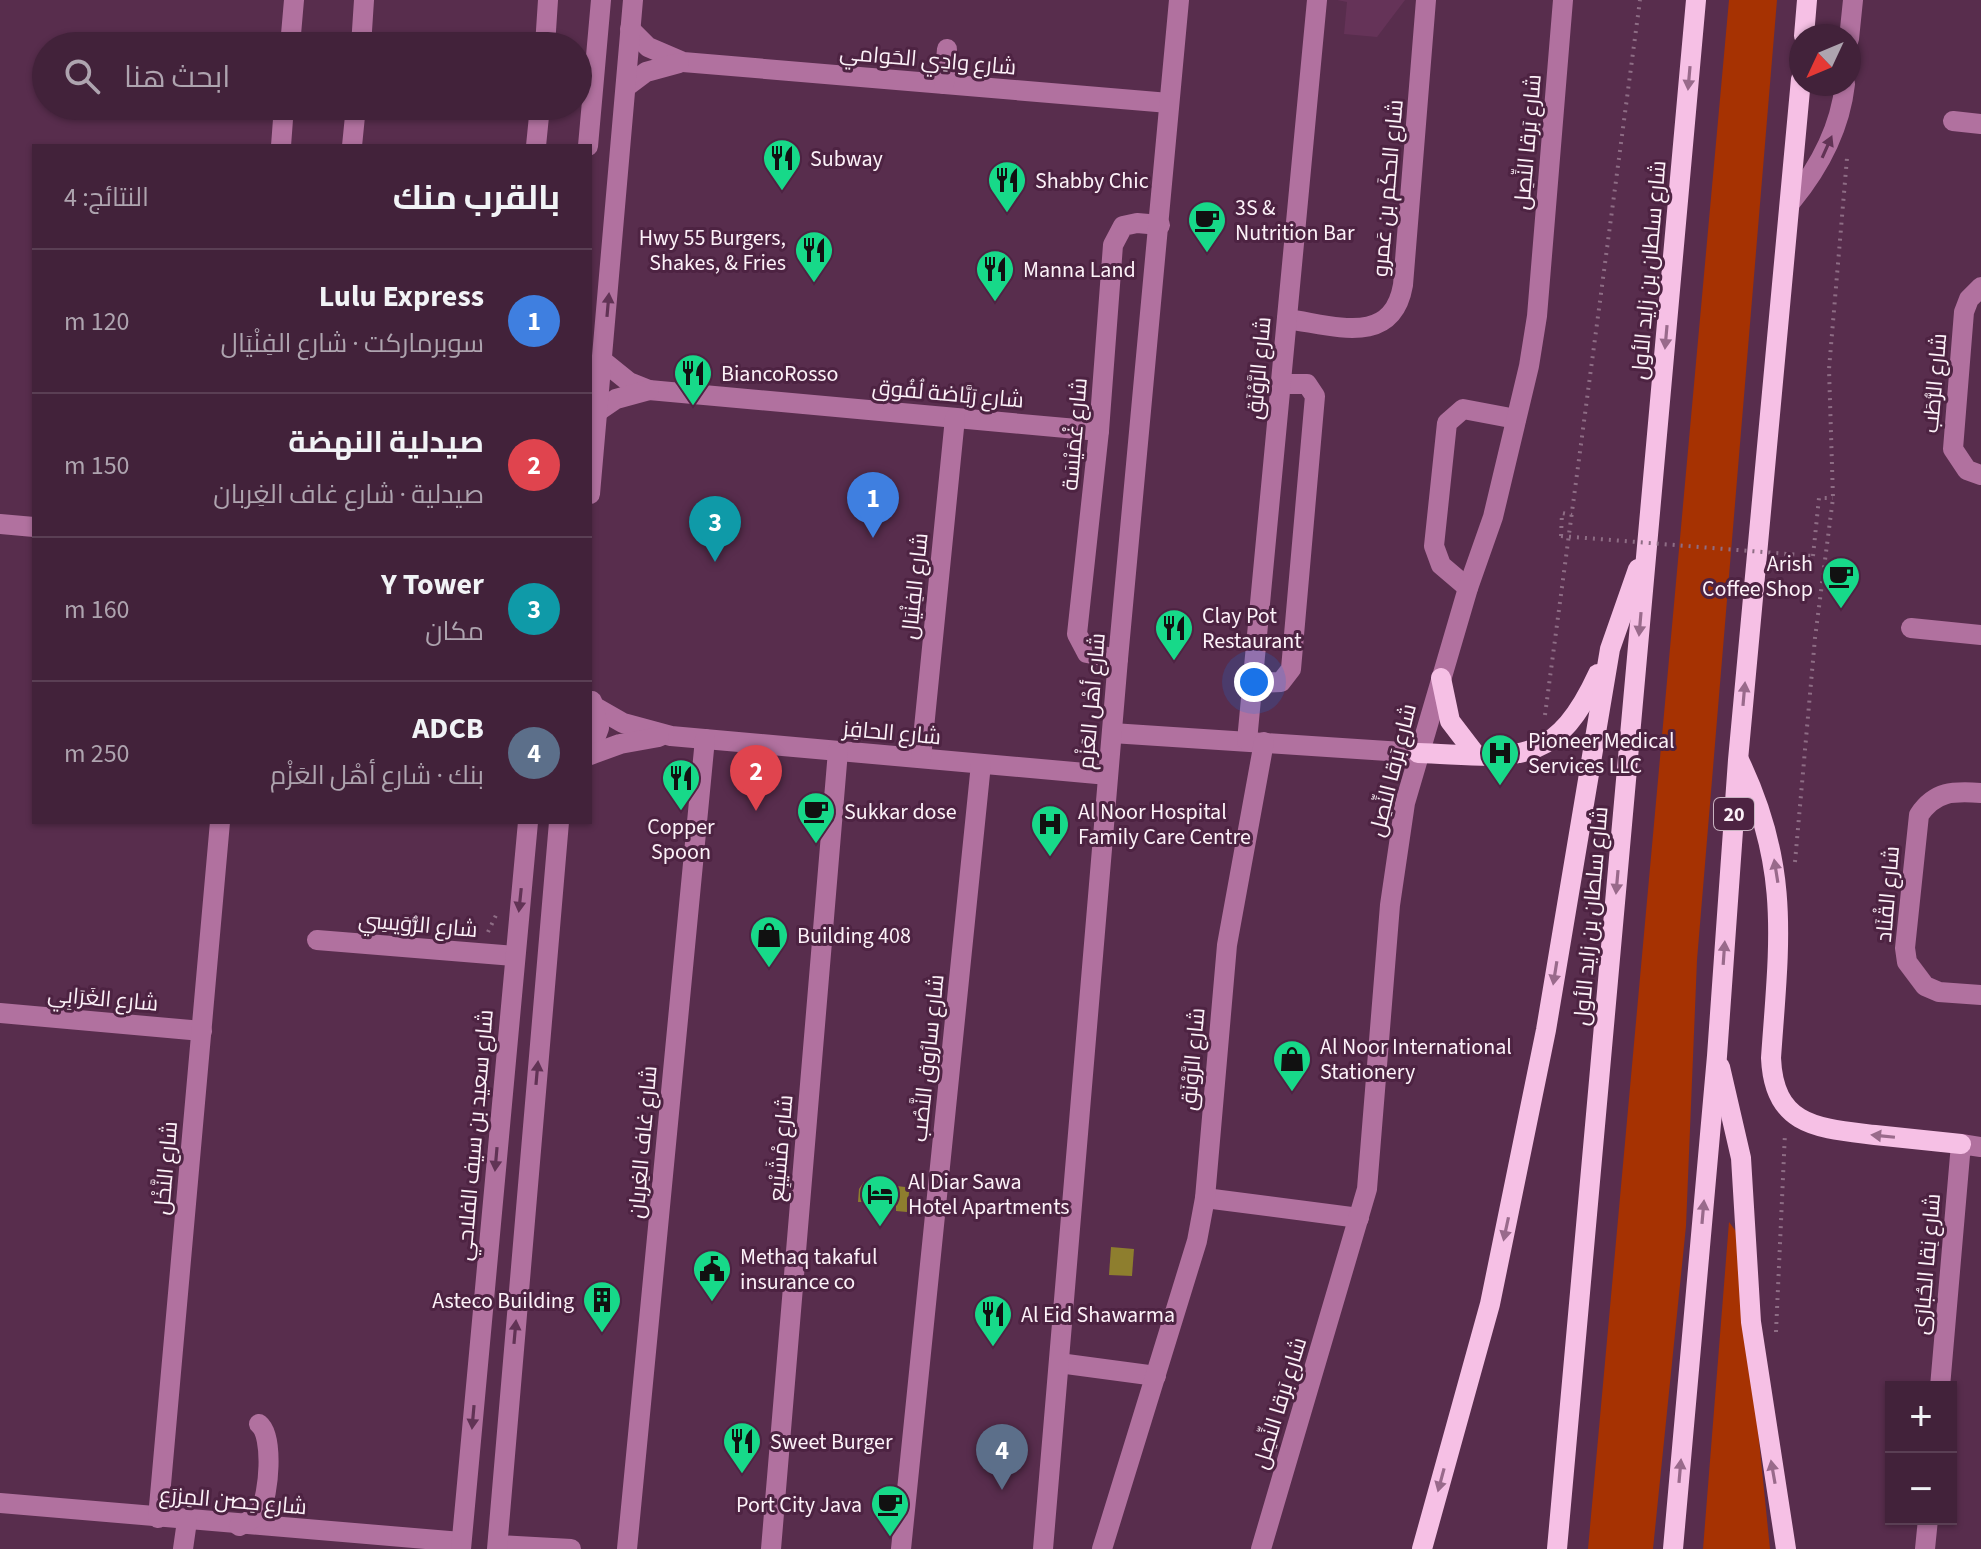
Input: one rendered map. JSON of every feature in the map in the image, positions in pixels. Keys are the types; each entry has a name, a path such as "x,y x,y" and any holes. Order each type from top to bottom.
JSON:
{"main road":[{"name":"شارع سلطان بن زايد الأول","path":"1557,1549 1696,0"},
{"path":"1805,24 1807,0"},
{"name":"20","path":"1673,1549 1717,1056 1738,760 1800,96"},
{"path":"1418,753 1509,756 1541,747 1575,719 1610,649 1647,542"},
{"path":"1422,1549 1490,1304 1514,1191 1546,1030 1610,649"},
{"path":"1441,678 1450,721 1476,755"},
{"path":"1738,760 1765,822 1778,881 1771,1058 1772,1077 1778,1095 1789,1111 1814,1127 1971,1145"},
{"path":"1717,1056 1736,1122 1751,1322 1786,1549"}],"street":[{"path":"291,32 294,0"},
{"path":"362,32 364,0"},
{"path":"546,32 548,0"},
{"path":"592,101 601,0"},
{"path":"592,471 633,0"},
{"name":"شارع أهْل العَزْم","path":"1043,1549 1118,659 1179,0"},
{"name":"شارع الرَّوْنَق","path":"1102,1549 1197,1241 1205,1198 1226,958 1255,741 1252,683 1317,0"},
{"name":"شارع الحكَم بن عَمرو","path":"1287,319 1369,328 1390,318 1397,308 1403,285 1426,0"},
{"name":"شارع بَرقا النِّصِل","path":"1261,1549 1359,1218 1371,1157 1396,854 1418,753 1493,517 1537,316 1563,0"},
{"path":"1851,24 1853,0"},
{"name":"شارع وادِي الحَوامي","path":"630,29 648,47 683,62 1169,103"},
{"path":"944,84 947,49"},
{"name":"شارع وادِي الحَوامي","path":"626,87 646,72 683,62"},
{"path":"1791,202 1822,159 1839,115 1843,96"},
{"path":"281,144 283,120"},
{"path":"352,144 355,120"},
{"path":"536,144 539,120"},
{"path":"588,144 590,120"},
{"path":"1953,121 1981,124"},
{"name":"شارع غْمَيْسَة","path":"1118,659 1087,653 1077,634 1099,431 1114,237 1130,223 1160,225"},
{"name":"شارع الرُّطَب","path":"1981,287 1969,299 1964,312 1953,449 1967,470 1981,475"},
{"name":"شارع رَبَّاضة لُفُوق","path":"603,361 629,382 649,390 1099,431"},
{"path":"1252,683 1276,683 1289,675 1299,569 1315,396 1307,384 1280,384"},
{"name":"شارع رَبَّاضة لُفُوق","path":"597,412 616,399 649,390"},
{"path":"1468,588 1441,565 1434,546 1447,423 1463,409 1516,419"},
{"name":"شارع الفِنْيَال","path":"921,758 955,418"},
{"path":"0,524 32,527"},
{"path":"1263,566 1299,569"},
{"path":"1911,628 1981,635"},
{"path":"592,747 599,728 593,702"},
{"name":"شارع الحافِز","path":"593,702 623,723 671,736 1108,775"},
{"path":"1112,733 1418,753"},
{"name":"شارع الحافِز","path":"592,752 636,740 671,736"},
{"name":"شارع غاف الغِربان","path":"627,1549 705,739"},
{"name":"شارع مْشَيْبِع","path":"771,1549 838,751"},
{"name":"شارع سارُوق النَّصُب","path":"901,1549 981,764"},
{"name":"شارع القْنَاد","path":"1981,793 1941,793 1928,802 1919,815 1905,948 1914,975 1925,986 1939,992 1981,995"},
{"name":"شارع النَّخْل","path":"158,1518 220,824"},
{"name":"شارع سعيد بن سيف الفلاحي","path":"461,1546 528,824"},
{"path":"559,824 497,1547 571,1549"},
{"name":"شارع الرُّوَيسِي","path":"317,940 515,956"},
{"name":"شارع الغَرَابِي","path":"0,1013 202,1031"},
{"name":"شارع نِقا الحُبارَى","path":"1941,1381 1971,1145"},
{"path":"1205,1198 1359,1218"},
{"path":"1059,1363 1156,1376"},
{"path":"239,1526 253,1518 264,1499 269,1441 259,1424"},
{"path":"280,1426 274,1511 280,1523 294,1530"},
{"name":"شارع حِصن المِزرَع","path":"0,1503 461,1546"},
{"path":"183,1549 187,1521"},
{"path":"1925,1549 1927,1525"}],"path":[{"path":"1541,747 1640,0"},
{"path":"1829,369 1848,149"},
{"path":"1572,515 1562,513 1561,536 1813,556 1819,498 1833,498"}],"shaded area":[{"path":"1337,0 1405,0 1377,37 1344,34 1347,2"},
{"path":"1729,0 1777,0 1697,960 1686,1226 1653,1549 1588,1549"},
{"path":"864,1182 905,1187 909,1192 907,1212 896,1211 896,1201 858,1202 859,1189"},
{"path":"1729,1222 1738,1234 1770,1549 1703,1549"},
{"path":"1111,1247 1134,1249 1132,1276 1109,1275"}],"place":[{"name":"Subway","path":"782,192"},
{"name":"Shabby Chic","path":"1007,214"},
{"name":"3S & Nutrition Bar","path":"1207,254"},
{"name":"Hwy 55 Burgers, Shakes, & Fries","path":"814,284"},
{"name":"Manna Land","path":"995,303"},
{"name":"BiancoRosso","path":"693,407"},
{"name":"Lulu Express","path":"873,538"},
{"name":"Y Tower","path":"715,562"},
{"name":"Arish Coffee Shop","path":"1841,610"},
{"name":"Clay Pot Restaurant","path":"1174,662"},
{"name":"Pioneer Medical Services LLC","path":"1500,787"},
{"name":"صيدلية النهضة","path":"756,811"},
{"name":"Copper Spoon","path":"681,812"},
{"name":"Sukkar dose","path":"816,845"},
{"name":"Al Noor Hospital Family Care Centre","path":"1050,858"},
{"name":"Building 408","path":"769,969"},
{"name":"Al Noor International Stationery","path":"1292,1093"},
{"name":"Al Diar Sawa Hotel Apartments","path":"880,1228"},
{"name":"Methaq takaful insurance co","path":"712,1303"},
{"name":"Asteco Building","path":"602,1334"},
{"name":"Al Eid Shawarma","path":"993,1348"},
{"name":"Sweet Burger","path":"742,1475"},
{"name":"ADCB","path":"1002,1490"},
{"name":"Port City Java","path":"890,1538"}]}
